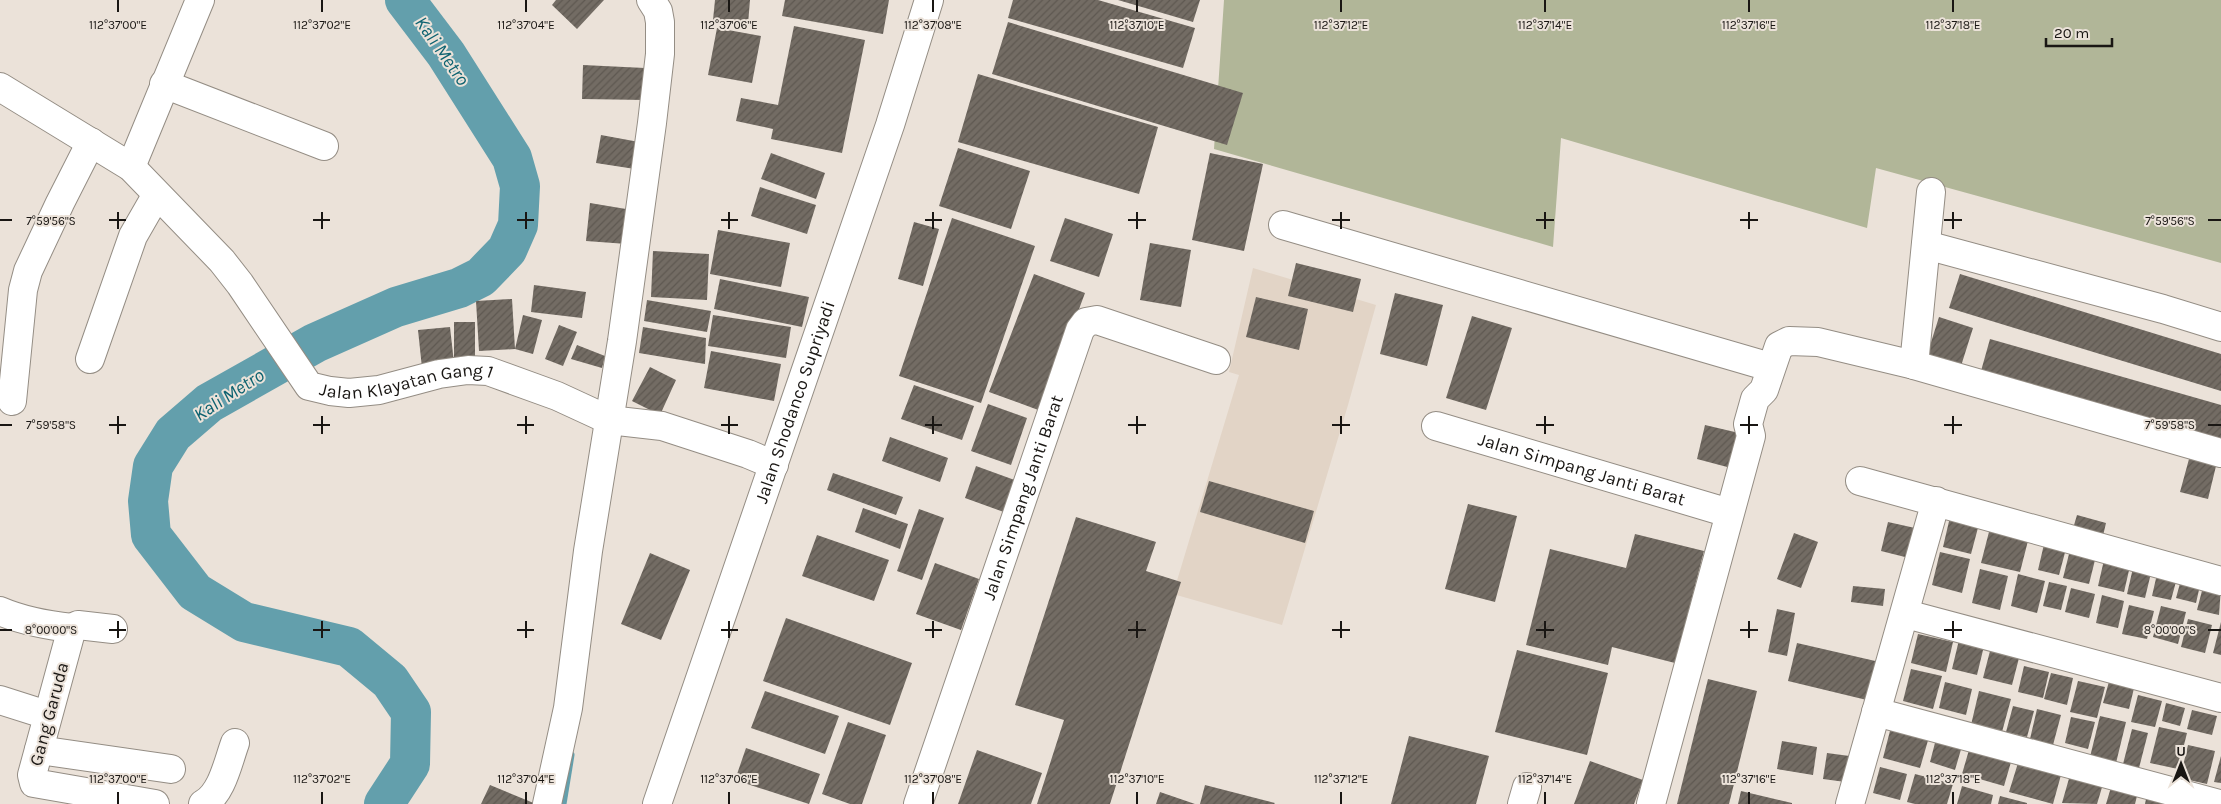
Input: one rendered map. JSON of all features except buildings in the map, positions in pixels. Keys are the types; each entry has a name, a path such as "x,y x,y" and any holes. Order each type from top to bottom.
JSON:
{"street":[{"path":"131,168 200,0"},
{"path":"547,804 568,708 588,551 616,421 660,54 660,22 658,11 651,0"},
{"name":"Jalan Shodanco Supriyadi","path":"663,802 774,465 890,125 929,0"},
{"path":"164,84 324,146"},
{"name":"Jalan Klayatan Gang 1","path":"0,87 92,142 131,168 156,196 222,261 310,386 349,393 379,390 439,374 468,370 488,371 557,396 616,421 662,426 748,454 774,465"},
{"path":"12,401 23,290 28,271 60,203 92,142"},
{"path":"1914,365 1931,192"},
{"path":"90,359 133,236 156,196"},
{"path":"1283,224 1767,379"},
{"path":"1926,245 2163,309 2221,327"},
{"name":"Jalan Simpang Janti Barat","path":"918,804 1080,330 1086,322 1097,320 1216,360"},
{"path":"1651,804 1751,436 1748,424 1755,399 1767,379 1779,346 1789,341 1801,340 1914,365 2221,453"},
{"name":"Jalan Simpang Janti Barat","path":"1436,426 1729,513"},
{"path":"1860,481 2221,581"},
{"path":"1856,803 1876,712 1906,614 1936,501"},
{"path":"0,611 16,618 45,625 72,628 78,625 114,629"},
{"path":"1906,614 2221,698"},
{"name":"Gang Garuda","path":"72,628 32,775 34,783 155,804"},
{"path":"0,700 47,715"},
{"path":"1876,712 2219,804"},
{"path":"203,804 210,800 219,786 235,743"},
{"path":"39,750 172,769"}],"shaded area":[{"path":"1253,268 1376,305 1282,625 1173,594 1239,375 1229,372"}],"green space":[{"path":"1224,0 2221,0 2221,263 1876,168 1867,228 1561,138 1553,247 1214,149"}],"waterway":[{"name":"Kali Metro","path":"384,804 410,764 411,712 390,681 349,647 244,622 195,592 151,535 148,501 153,466 173,434 209,403 315,343 396,307 459,288 481,277 507,250 518,225 520,186 512,158 446,54 405,0"},
{"path":"563,804 571,755"}]}
